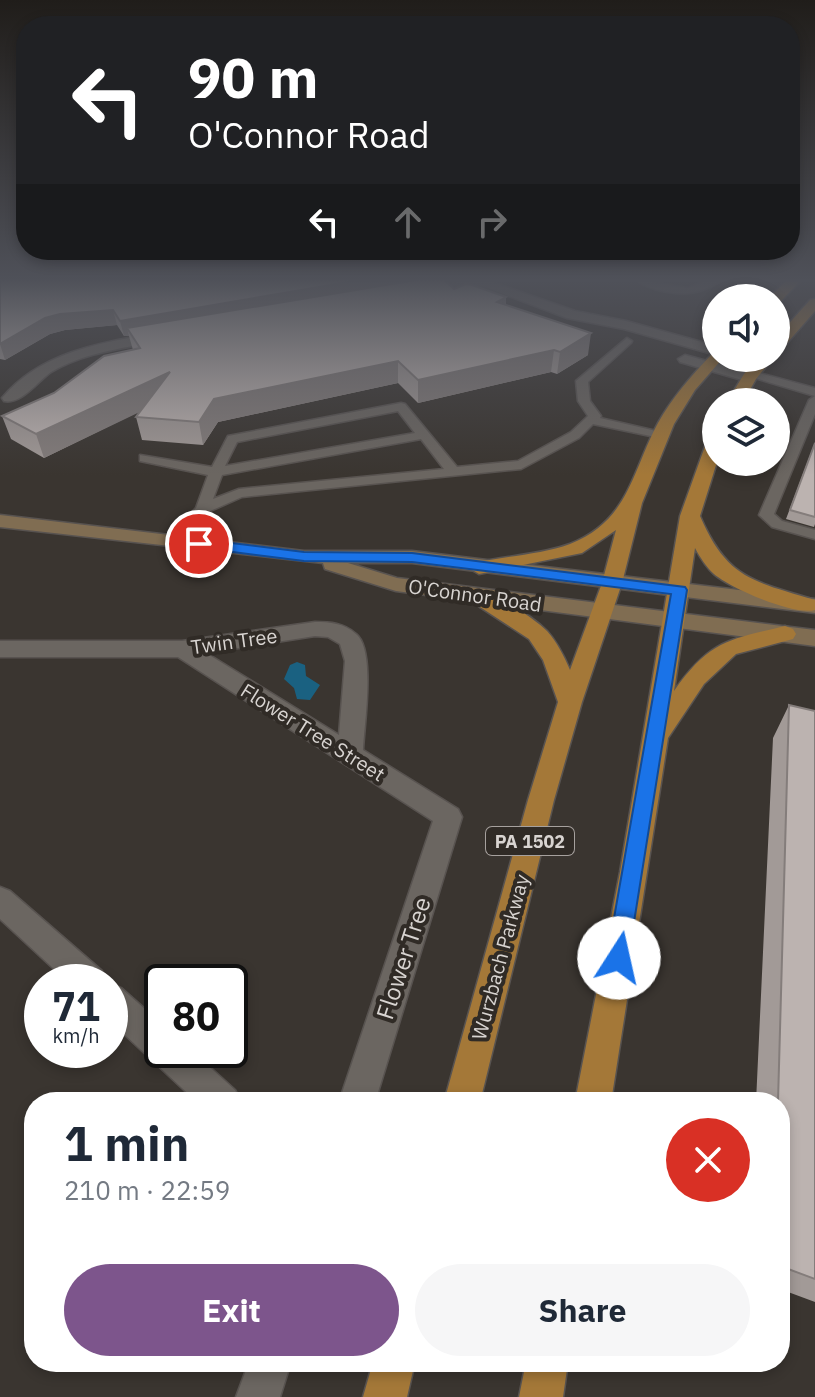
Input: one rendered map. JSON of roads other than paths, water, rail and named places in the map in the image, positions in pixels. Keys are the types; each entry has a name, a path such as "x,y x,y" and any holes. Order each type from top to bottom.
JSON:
{"highway":[{"path":"612,583 633,503 661,436 702,372"},
{"path":"595,1092 690,516 703,476"},
{"path":"479,568 575,549 600,535 633,503"},
{"path":"690,516 705,549 722,570 762,590 812,606"},
{"name":"Wurzbach Parkway","path":"465,1092 541,800 570,702 612,583"},
{"path":"471,594 537,632 555,656 570,702"},
{"path":"656,736 696,678 728,648 785,634"},
{"path":"385,1397 391,1372"},
{"path":"541,1397 545,1372"}],"main road":[{"name":"O'Connor Road","path":"0,521 304,557 412,557 479,568 812,606"},
{"name":"O'Connor Road","path":"304,557 396,584 815,638"}],"street":[{"path":"10,398 49,364 75,354 125,344"},
{"path":"677,344 702,354"},
{"path":"663,353 702,357"},
{"name":"Twin Tree","path":"0,649 182,649 315,629 344,634 350,640 356,661 350,754"},
{"name":"Flower Tree Street","path":"182,649 444,815"},
{"name":"Flower Tree","path":"360,1092 448,817 444,815"},
{"path":"0,900 71,964"},
{"path":"128,1015 144,1030"},
{"path":"186,1068 212,1092"},
{"path":"258,1397 267,1372"}],"lane":[{"path":"173,541 203,509 239,493 521,465 575,435 595,416 584,401 582,381 631,344"},
{"path":"767,372 815,392"},
{"path":"815,400 766,515 777,524 815,535"},
{"path":"203,509 232,439 401,407 455,473"},
{"path":"591,420 661,436"},
{"path":"145,458 216,472 424,435"}],"water":[{"path":"297,662 305,665 306,676 320,685 310,700 297,699 294,688 284,679 290,665"}]}
